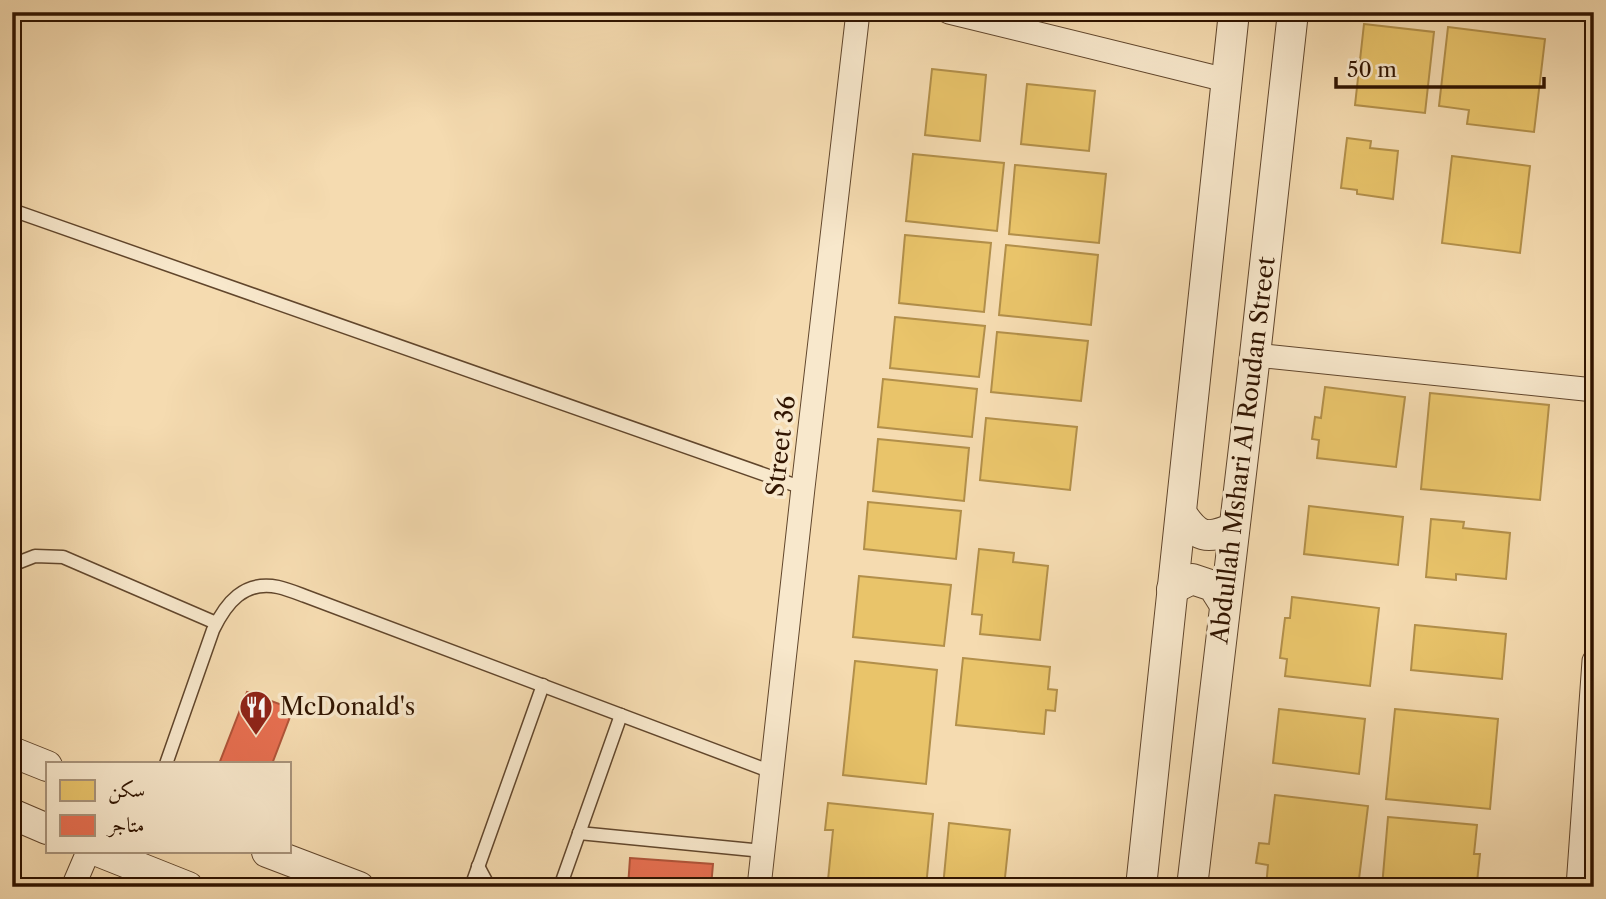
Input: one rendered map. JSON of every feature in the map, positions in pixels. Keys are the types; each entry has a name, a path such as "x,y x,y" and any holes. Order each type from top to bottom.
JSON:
{"street":[{"name":"Street 36","path":"759,887 858,12"},
{"path":"949,12 1226,80"},
{"path":"1141,887 1234,12"},
{"name":"Abdullah Mshari Al Roudan Street","path":"1192,887 1293,12"},
{"path":"1255,355 1594,390"},
{"path":"1181,513 1193,530 1214,537 1234,528"},
{"path":"1172,589 1192,579 1213,586 1225,605"},
{"path":"1578,887 1594,661"},
{"path":"12,752 46,766"},
{"path":"12,814 46,829"},
{"path":"73,887 88,853"},
{"path":"103,853 188,887"},
{"path":"270,853 359,887"}],"lane":[{"path":"12,210 803,488"},
{"path":"12,565 34,556 63,556 216,623"},
{"path":"167,762 216,623 229,602 240,594 263,586 278,587 772,772"},
{"path":"471,887 542,685"},
{"path":"560,887 621,715"},
{"path":"579,833 763,851"},
{"path":"478,866 491,887"}],"building: سكن":[{"path":"1364,24 1434,32 1425,113 1355,105"},
{"path":"1448,27 1545,39 1534,132 1467,124 1469,110 1439,106"},
{"path":"932,69 986,75 980,141 925,135"},
{"path":"1027,84 1095,91 1089,151 1021,144"},
{"path":"1347,138 1371,141 1370,148 1398,151 1393,199 1357,194 1357,190 1341,188"},
{"path":"913,154 1004,163 997,231 906,221"},
{"path":"1452,156 1530,166 1520,253 1442,243"},
{"path":"1015,165 1106,174 1099,243 1009,234"},
{"path":"905,235 991,243 984,312 899,303"},
{"path":"1006,245 1098,255 1091,325 999,315"},
{"path":"895,317 985,326 979,377 890,368"},
{"path":"997,332 1088,341 1081,401 991,392"},
{"path":"883,379 977,389 972,437 878,427"},
{"path":"1325,387 1405,397 1396,467 1317,458 1319,440 1312,439 1315,417 1321,418"},
{"path":"1430,393 1549,405 1540,500 1421,489"},
{"path":"986,418 1077,427 1070,490 980,480"},
{"path":"878,439 969,448 964,501 873,491"},
{"path":"868,502 961,511 956,559 864,549"},
{"path":"1309,506 1403,517 1398,565 1304,554"},
{"path":"1431,519 1464,522 1463,528 1510,533 1506,579 1456,574 1456,580 1426,577"},
{"path":"979,549 1014,553 1013,562 1048,566 1040,640 980,634 982,615 972,614"},
{"path":"859,576 951,585 944,646 853,637"},
{"path":"1292,597 1379,608 1370,686 1285,676 1287,659 1280,658 1285,618 1290,618"},
{"path":"1415,625 1506,634 1502,679 1411,670"},
{"path":"963,658 1050,667 1048,689 1057,690 1055,711 1046,710 1044,734 956,725"},
{"path":"855,661 937,670 926,784 843,775"},
{"path":"1279,709 1365,719 1359,774 1273,763"},
{"path":"1395,709 1498,719 1490,809 1386,799"},
{"path":"1275,795 1368,806 1358,887 1266,887 1268,865 1256,863 1259,843 1269,844"},
{"path":"828,803 933,814 926,887 888,887 828,880 833,830 825,830"},
{"path":"1388,817 1477,825 1474,854 1480,854 1477,882 1471,882 1470,887 1382,887"},
{"path":"949,823 1010,830 1004,887 943,887"}],"building: متاجر":[{"name":"McDonald's","path":"247,692 293,709 273,762 220,762"},
{"path":"630,858 713,864 711,887 628,887"}],"place":[{"name":"McDonald's","path":"256,737"}]}
